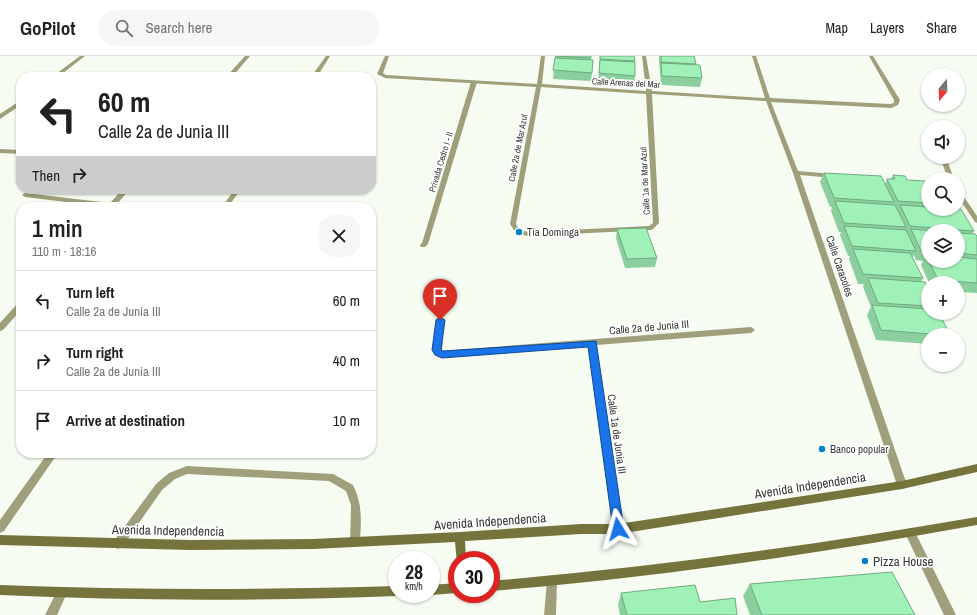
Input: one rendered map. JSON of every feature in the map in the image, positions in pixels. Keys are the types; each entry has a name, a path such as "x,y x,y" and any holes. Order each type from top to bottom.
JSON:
{"main road":[{"name":"Avenida Independencia","path":"0,540 190,546 355,542 581,529 618,529 807,501 902,485 977,468"},
{"path":"500,585 703,564 910,533 977,521"},
{"path":"460,537 461,551"},
{"path":"0,590 62,593 290,595 388,592"}],"street":[{"path":"62,72 83,56"},
{"path":"234,72 248,56"},
{"path":"317,72 328,56"},
{"name":"Calle Arenas del Mar","path":"387,56 380,74 385,76 768,100 891,106 896,104 897,100 871,56"},
{"name":"Calle 2a de Mar Azul","path":"528,234 520,233 514,228 513,224 539,86 543,56"},
{"name":"Calle 1a de Mar Azul","path":"528,234 652,228 656,223 648,92 644,56"},
{"name":"Calle Caracoles","path":"754,56 768,100 796,173 902,485"},
{"name":"Privada Cedro I - II","path":"423,245 425,244 427,238 474,82"},
{"path":"0,117 16,106"},
{"path":"0,151 16,152"},
{"path":"796,173 843,176"},
{"path":"115,202 122,194"},
{"path":"25,195 80,202"},
{"path":"965,203 977,221"},
{"path":"0,328 16,310"},
{"name":"Calle 2a de Junia III","path":"440,320 437,350 438,353 442,354 751,330"},
{"name":"Calle 1a de Junia III","path":"592,343 618,529"},
{"path":"0,528 49,458"},
{"path":"118,544 159,487 172,476 187,470 330,477 350,488 356,505 355,542"},
{"path":"910,533 950,615"},
{"path":"550,615 552,581"},
{"path":"51,615 62,593"}],"building":[{"path":"555,56 591,56 591,58"},
{"path":"600,56 634,56 635,61 600,59"},
{"path":"661,56 694,56 696,64 661,62"},
{"path":"555,58 593,60 592,73 553,70"},
{"path":"600,60 635,62 635,76 599,73"},
{"path":"661,63 700,65 702,78 662,76"},
{"path":"824,173 881,176 894,202 834,198"},
{"path":"893,175 905,176 907,180 921,181 921,203 898,201 887,179 895,179"},
{"path":"835,201 895,205 906,227 844,223"},
{"path":"900,205 921,206 921,216 965,216 974,231 965,230 965,224 921,224 921,227 910,226"},
{"path":"844,226 906,230 916,251 852,246"},
{"path":"646,228 657,258 627,259 617,229"},
{"path":"911,229 921,230 921,251"},
{"path":"965,233 975,234 977,236 977,255 965,254"},
{"path":"853,249 910,253 922,276 921,278 863,274"},
{"path":"965,258 977,259 977,283 965,282 965,276 936,276 932,268 965,268"},
{"path":"868,278 921,282 921,306 878,303"},
{"path":"872,305 921,308 921,320 942,320 946,328 921,328 921,333 881,330"},
{"path":"892,572 915,615 762,615 750,584"},
{"path":"695,585 700,602 735,598 737,615 627,615 621,593"}],"place":[{"name":"Tía Dominga","path":"519,232"},
{"name":"Banco popular","path":"822,449"},
{"name":"Pizza House","path":"865,561"}],"route":[{"path":"440,320 437,350 438,353 442,354 592,343 618,529"}]}
